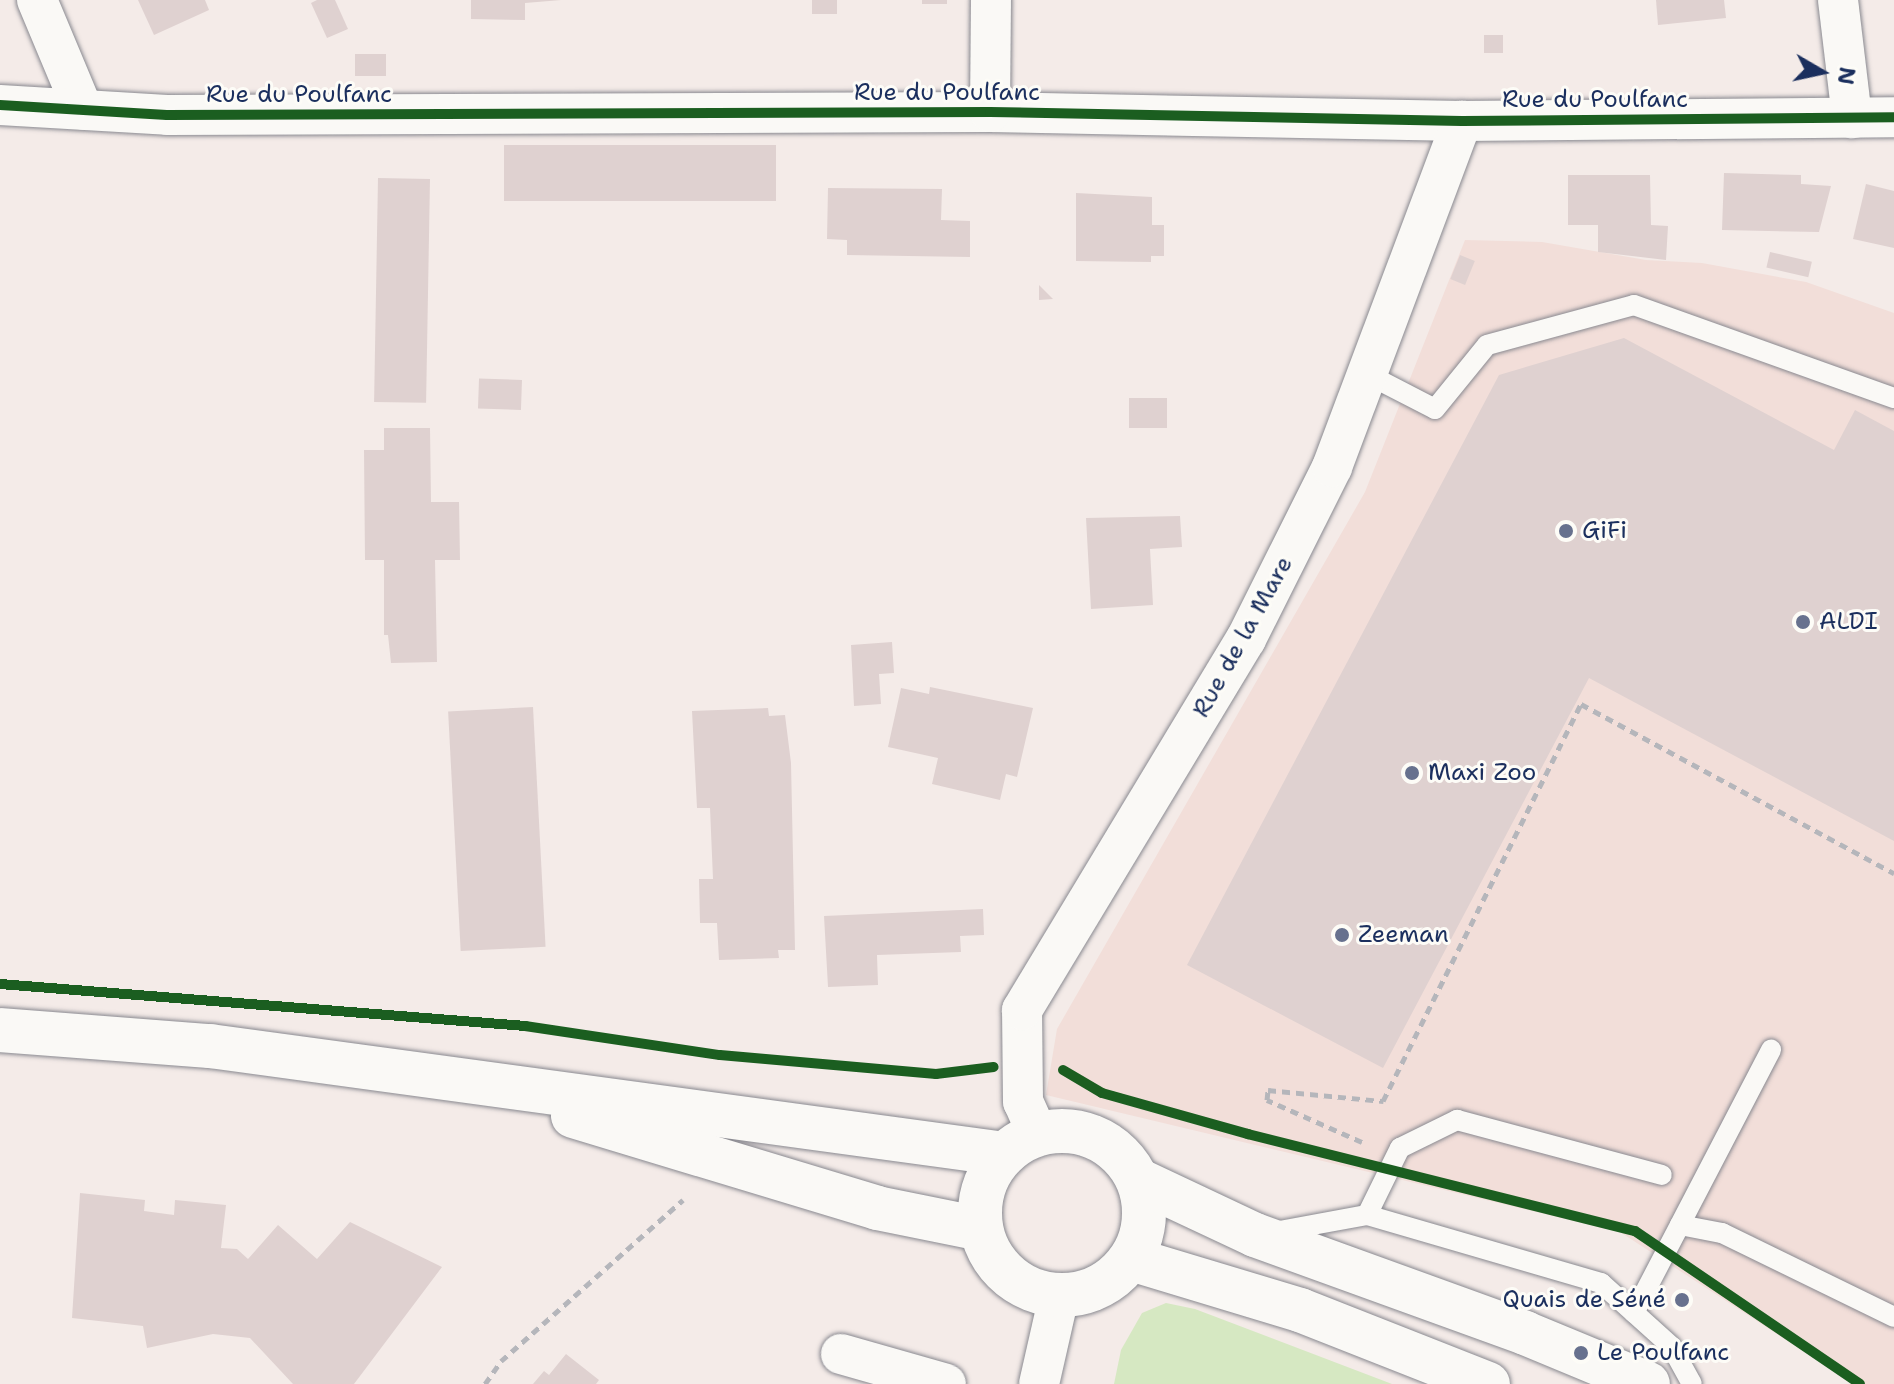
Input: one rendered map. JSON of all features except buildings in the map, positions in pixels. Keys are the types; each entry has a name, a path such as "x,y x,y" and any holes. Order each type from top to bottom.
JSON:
{"main road":[{"path":"0,1030 210,1046 1021,1145 1078,1132 1102,1141 1124,1158 1138,1180 1144,1205 1142,1234 1131,1259 1112,1279 1087,1292 1059,1296 1032,1291 1008,1276 990,1255 981,1229 980,1201 988,1175 1021,1145"},
{"path":"433,1074 877,1208 981,1229"},
{"path":"1138,1180 1255,1235 1525,1333 1648,1384"},
{"path":"1131,1259 1300,1310 1488,1384"}],"street":[{"path":"37,0 83,110"},
{"path":"990,112 991,0"},
{"path":"1838,0 1852,118"},
{"name":"Rue du Poulfanc","path":"0,105 167,115 990,112 1462,121 1894,117"},
{"name":"Rue de la Mare","path":"1021,1145 1022,1010 1246,639 1332,467 1462,121"},
{"path":"1039,1384 1059,1296"},
{"path":"841,1354 946,1384"}],"lane":[{"path":"1369,375 1435,409 1487,345 1634,305 1894,398"},
{"path":"1634,1313 1771,1050"},
{"path":"1367,1215 1400,1148 1457,1120 1662,1175"},
{"path":"1255,1235 1367,1215 1601,1283 1671,1346 1692,1384"},
{"path":"1680,1225 1722,1233 1894,1317"}],"path":[{"path":"1363,1139 1267,1100 1268,1090 1383,1101 1581,704 1894,873"},
{"path":"485,1384 501,1361 683,1200 698,1203"}],"shaded area":[{"path":"1465,240 1542,242 1646,260 1702,263 1806,282 1894,313 1894,1384 1854,1384 1620,1232 1046,1095 1057,1029 1365,492"}],"green space":[{"path":"1166,1303 1195,1309 1392,1384 1114,1384 1121,1350 1142,1313"}],"cycle path":[{"path":"0,105 167,115 990,112 1462,121 1894,117"},
{"path":"0,984 525,1026 720,1055 936,1074 994,1067"},
{"path":"1063,1070 1102,1093 1248,1134 1635,1231 1860,1384"}],"place":[{"name":"GiFi","path":"1566,531"},
{"name":"ALDI","path":"1803,622"},
{"name":"Maxi Zoo","path":"1412,773"},
{"name":"Zeeman","path":"1342,935"},
{"name":"Quais de Séné","path":"1682,1300"},
{"name":"Le Poulfanc","path":"1581,1353"}]}
